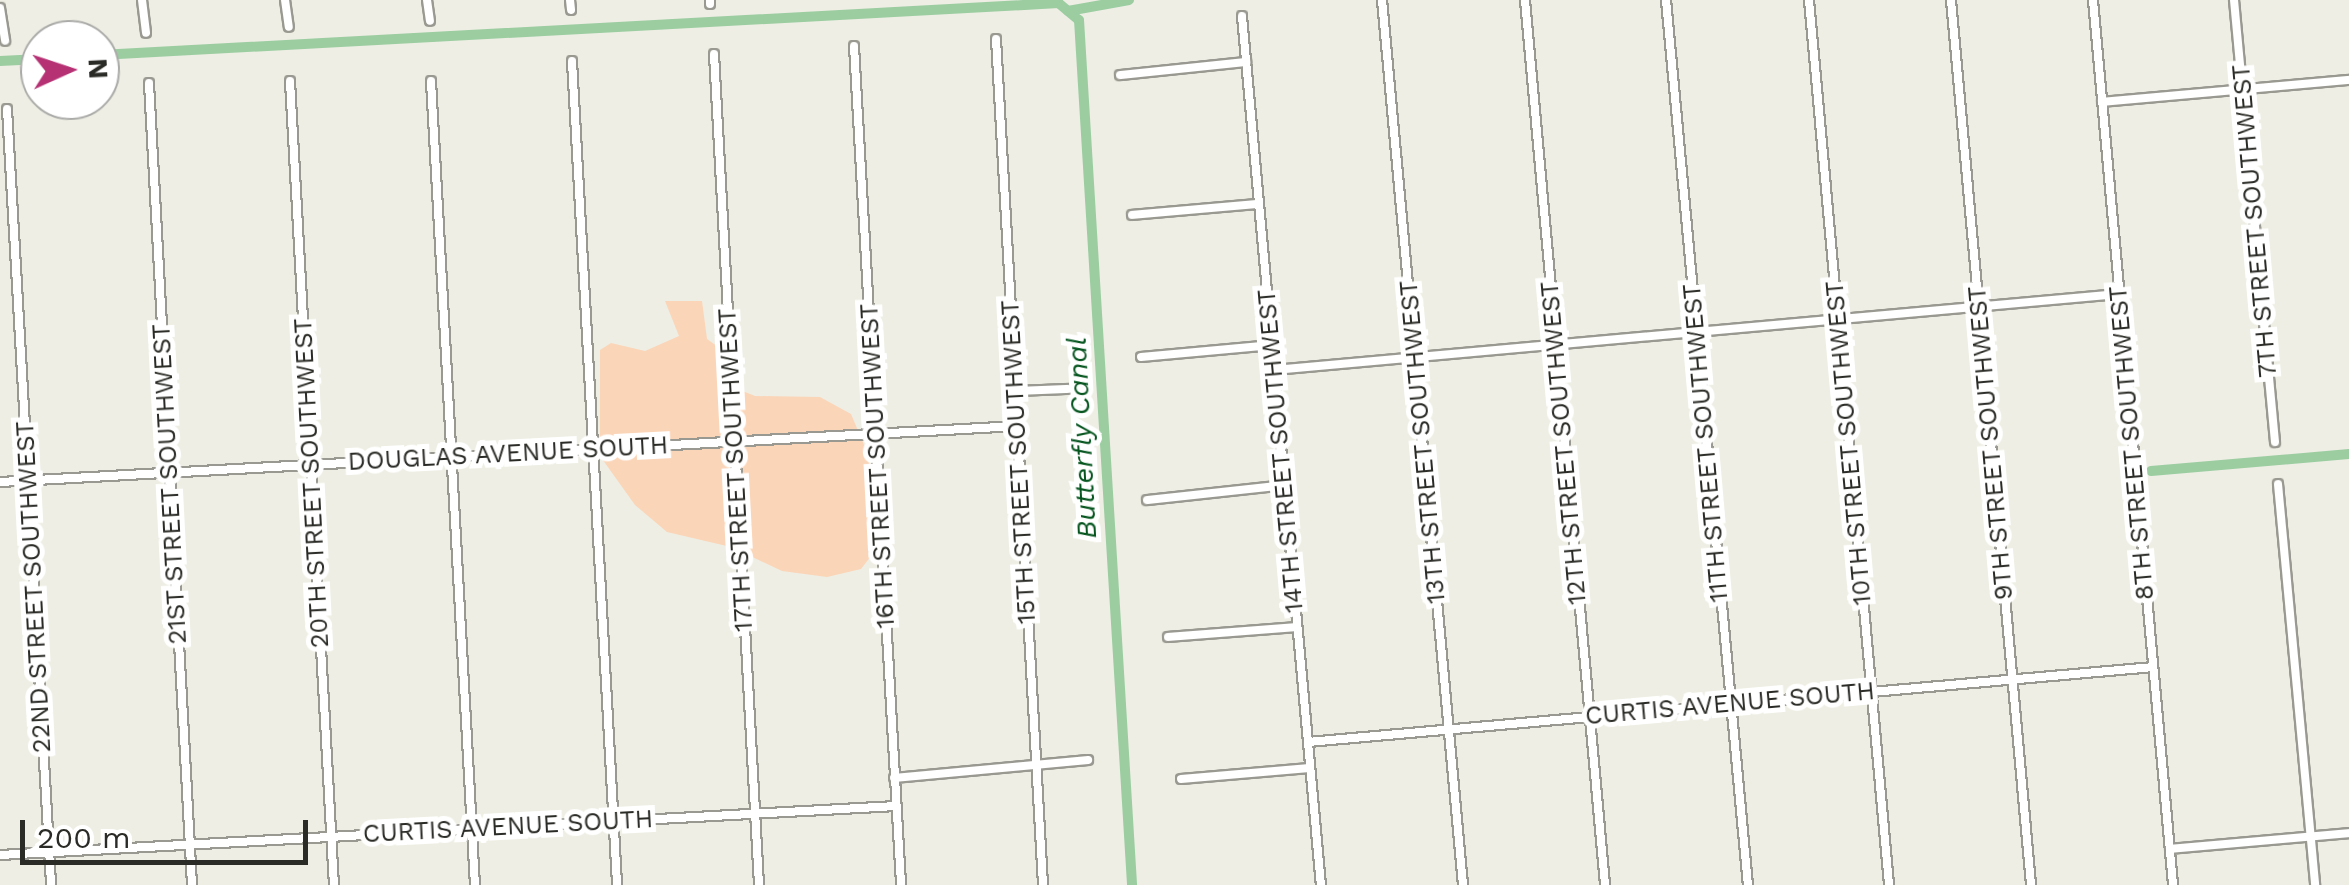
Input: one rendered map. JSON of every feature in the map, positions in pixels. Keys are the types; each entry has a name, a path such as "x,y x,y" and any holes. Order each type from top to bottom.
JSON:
{"street":[{"path":"142,0 146,33"},
{"path":"284,0 289,27"},
{"path":"428,0 430,21"},
{"path":"570,0 572,10"},
{"name":"13TH STREET SOUTHWEST","path":"1382,0 1463,885"},
{"name":"12TH STREET SOUTHWEST","path":"1525,0 1605,885"},
{"name":"11TH STREET SOUTHWEST","path":"1666,0 1748,885"},
{"name":"10TH STREET SOUTHWEST","path":"1809,0 1888,885"},
{"name":"9TH STREET SOUTHWEST","path":"1951,0 2031,885"},
{"name":"8TH STREET SOUTHWEST","path":"2092,0 2173,885"},
{"name":"7TH STREET SOUTHWEST","path":"2234,0 2275,442"},
{"path":"0,8 5,41"},
{"name":"14TH STREET SOUTHWEST","path":"1242,16 1320,885"},
{"name":"15TH STREET SOUTHWEST","path":"996,39 1042,885"},
{"name":"16TH STREET SOUTHWEST","path":"854,46 901,885"},
{"name":"17TH STREET SOUTHWEST","path":"714,54 759,885"},
{"path":"572,60 617,885"},
{"path":"1120,75 1246,62"},
{"path":"431,80 475,885"},
{"path":"2102,102 2349,80"},
{"name":"20TH STREET SOUTHWEST","path":"290,81 334,885"},
{"name":"21ST STREET SOUTHWEST","path":"149,83 192,885"},
{"name":"22ND STREET SOUTHWEST","path":"7,108 51,885"},
{"path":"1132,215 1259,204"},
{"path":"1274,370 2119,294"},
{"path":"1142,358 1272,345"},
{"path":"1014,392 1068,388"},
{"name":"DOUGLAS AVENUE SOUTH","path":"0,482 1016,426"},
{"path":"2278,484 2315,885"},
{"path":"1147,500 1284,485"},
{"path":"1168,637 1297,626"},
{"name":"CURTIS AVENUE SOUTH","path":"1308,742 2153,667"},
{"path":"894,778 1088,760"},
{"path":"1181,779 1310,768"},
{"name":"CURTIS AVENUE SOUTH","path":"0,855 895,806"},
{"path":"2170,849 2349,833"}],"shaded area":[{"path":"665,301 702,301 707,339 721,349 735,388 755,396 820,397 851,414 867,452 878,547 861,569 827,577 782,571 731,547 667,532 635,505 600,456 600,350 611,343 645,351 679,336"}],"waterway":[{"path":"1068,11 1129,0"},
{"name":"Butterfly Canal","path":"1056,1 1079,20 1132,885"},
{"path":"120,54 1059,3"},
{"path":"0,61 20,60"},
{"path":"2151,471 2349,454"}]}
